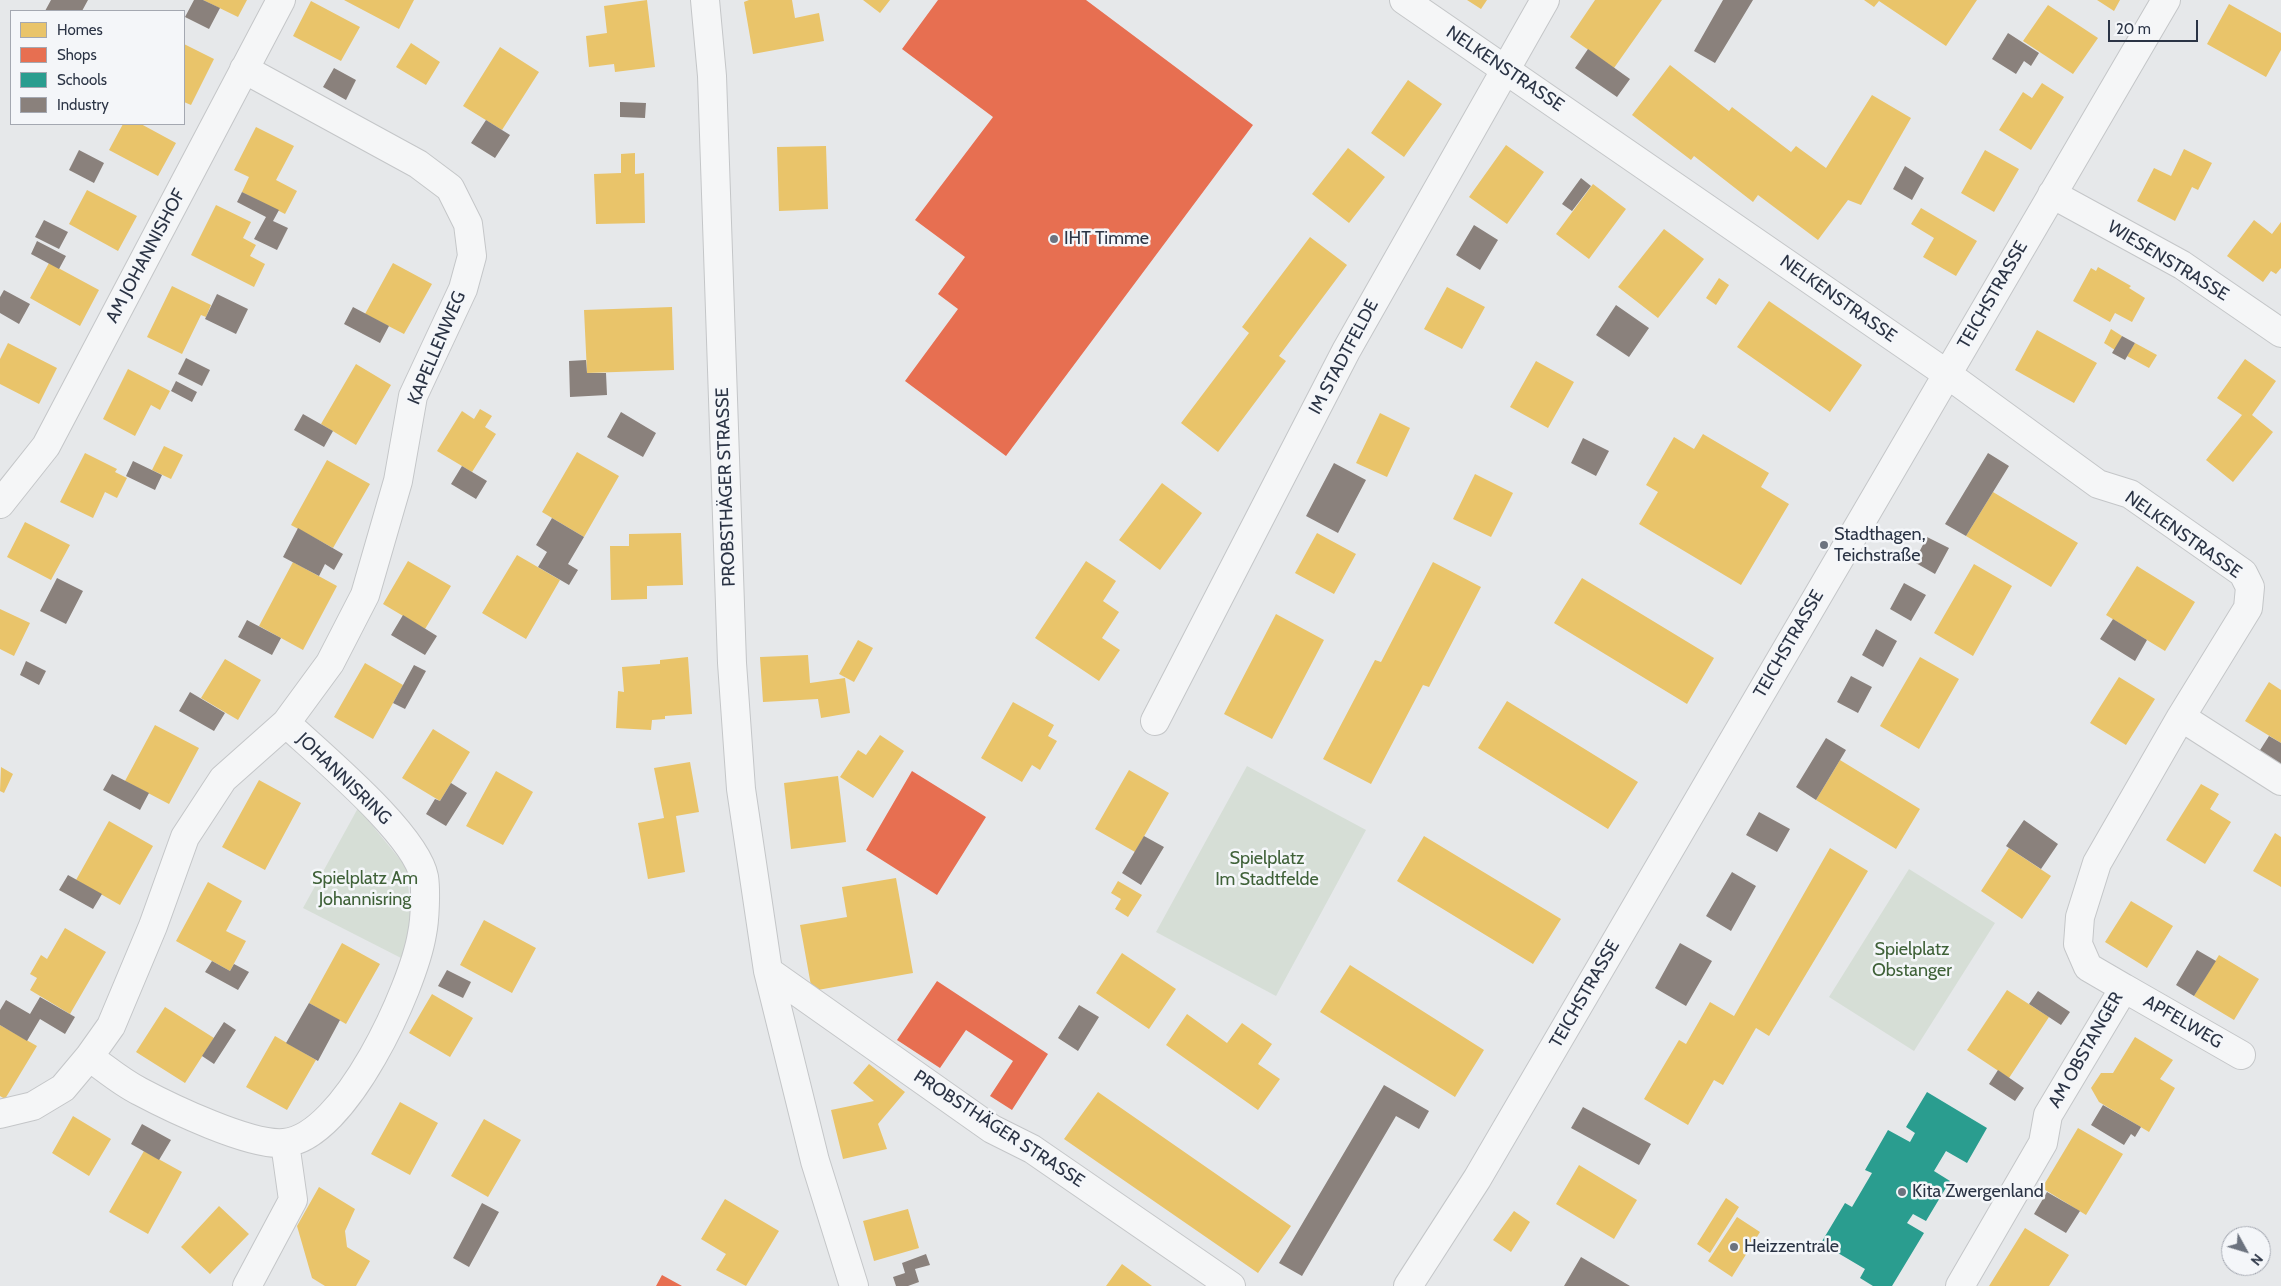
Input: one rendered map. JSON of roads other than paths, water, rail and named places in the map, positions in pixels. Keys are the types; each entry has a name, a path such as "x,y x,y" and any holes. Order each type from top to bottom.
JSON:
{"street":[{"name":"AM JOHANNISHOF","path":"0,504 46,446 281,0"},
{"name":"PROBSTHÄGER STRASSE","path":"705,0 712,76 732,663 741,789 768,971 815,1161 854,1286"},
{"name":"NELKENSTRASSE","path":"1404,0 1947,374 2098,484 2130,494 2243,573 2250,587 2248,608"},
{"name":"IM STADTFELDE","path":"1155,721 1346,351 1545,0"},
{"name":"TEICHSTRASSE","path":"1408,1286 1477,1179 2166,0"},
{"name":"KAPELLENWEG","path":"244,69 418,164 450,188 468,224 472,256 463,290 413,396 398,481 366,595 330,663 286,723"},
{"name":"WIESENSTRASSE","path":"2052,194 2182,265 2281,333"},
{"name":"AM OBSTANGER","path":"1960,1286 2043,1142 2048,1115 2124,988 2088,967 2078,944 2080,918 2097,863 2181,717 2248,608"},
{"path":"2181,717 2281,781"},
{"name":"JOHANNISRING","path":"0,1114 33,1106 63,1088 89,1057 111,1026 153,926 185,837 224,779 286,723 362,793 406,842 412,849 424,877 423,933 407,986 381,1042 347,1097 311,1133 285,1143 265,1142 236,1134 138,1091 89,1057"},
{"name":"PROBSTHÄGER STRASSE","path":"768,971 992,1129 1032,1149 1231,1286"},
{"name":"APFELWEG","path":"2124,988 2241,1055"},
{"path":"247,1286 293,1200 285,1143"}],"place":[{"name":"IHT Timme","path":"1054,239"},
{"name":"Stadthagen, Teichstraße","path":"1824,545"},
{"name":"Kita Zwergenland","path":"1902,1192"},
{"name":"Heizzentrale","path":"1734,1247"}],"park label":[{"name":"Spielplatz Im Stadtfelde","path":"1267,870"},
{"name":"Spielplatz Am Johannisring","path":"365,890"},
{"name":"Spielplatz Obstanger","path":"1912,960"}]}
